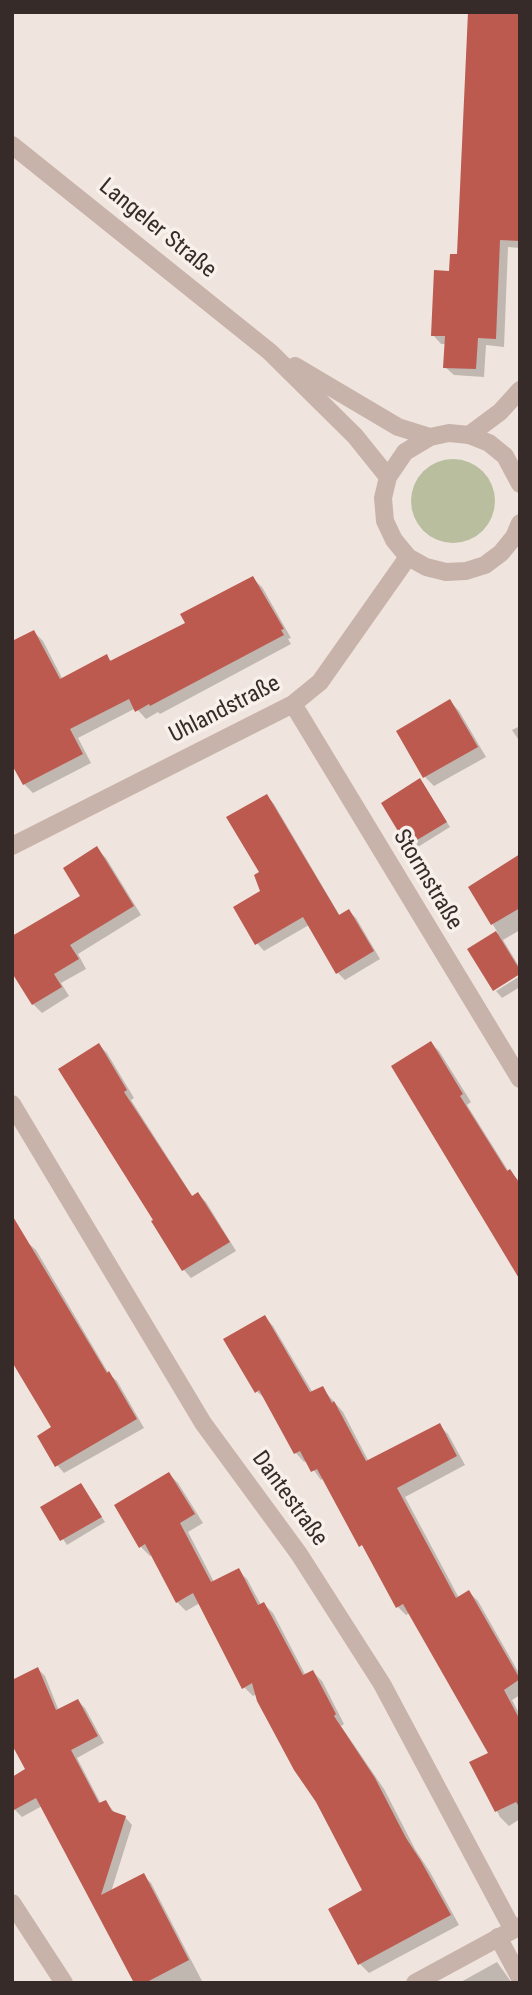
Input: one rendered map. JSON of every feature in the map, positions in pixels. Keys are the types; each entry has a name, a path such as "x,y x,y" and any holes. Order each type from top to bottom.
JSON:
{"street":[{"name":"Langeler Straße","path":"12,145 271,352 355,436 388,477"},
{"name":"Langeler Straße","path":"271,352 398,427 430,437"},
{"path":"468,435 500,412 520,390"},
{"path":"518,535 485,565 466,572 446,572 426,567 408,557 394,540 385,520 383,498 388,477 405,452 430,437 449,433 468,435 489,443 505,456 519,475"},
{"name":"Uhlandstraße","path":"12,846 293,704 320,682 408,557"},
{"name":"Stormstraße","path":"293,704 520,1079"},
{"name":"Dantestraße","path":"12,1104 203,1423 299,1554 382,1684 510,1931 520,1978"},
{"path":"12,1903 64,1983"},
{"path":"415,1983 510,1931"}],"green space":[{"path":"453,459 469,462 483,471 492,485 495,501 492,517 483,531 469,540 453,543 437,540 423,531 414,517 411,501 414,485 423,471 437,462"}],"building":[{"path":"468,12 520,12 520,241 500,240 496,339 478,338 476,369 443,368 445,336 431,336 434,270 449,271 450,254 457,254"},
{"path":"253,576 284,629 281,630 284,635 150,706 149,704 135,712 129,699 70,729 83,754 23,785 12,765 12,641 34,630 60,679 107,654 110,661 185,623 180,614"},
{"path":"450,699 478,747 423,778 396,731"},
{"path":"420,778 447,822 407,846 381,803"},
{"path":"267,794 339,915 349,909 374,951 336,974 303,917 255,945 233,907 260,891 254,875 259,872 226,817"},
{"path":"97,846 134,906 70,945 79,959 54,974 62,987 32,1005 12,973 12,936 80,896 63,868"},
{"path":"520,854 520,908 491,925 468,887"},
{"path":"496,931 520,974 493,991 467,949"},
{"path":"431,1041 463,1094 460,1096 507,1171 510,1169 520,1184 520,1280 391,1066"},
{"path":"99,1043 127,1090 124,1092 192,1196 198,1192 230,1242 182,1271 58,1069"},
{"path":"12,1215 137,1419 55,1467 37,1436 51,1427 12,1362"},
{"path":"265,1315 310,1392 323,1386 332,1403 334,1401 366,1461 440,1423 457,1456 397,1488 456,1598 469,1590 520,1679 504,1690 520,1720 520,1808 516,1802 495,1812 469,1762 488,1753 403,1604 396,1608 317,1469 311,1472 300,1451 294,1454 259,1390 255,1393 223,1339"},
{"path":"169,1472 195,1514 180,1523 211,1582 239,1568 258,1605 264,1602 303,1675 313,1670 336,1714 334,1716 375,1778 451,1915 358,1965 328,1909 362,1890 316,1802 294,1770 257,1701 252,1683 242,1689 193,1593 176,1603 145,1544 139,1548 114,1505"},
{"path":"81,1483 102,1517 60,1541 40,1507"},
{"path":"38,1667 56,1710 78,1699 98,1736 71,1750 99,1803 106,1800 112,1811 126,1816 101,1895 144,1873 189,1960 145,1983 134,1983 36,1798 12,1811 12,1777 25,1769 12,1745 12,1680"}]}
